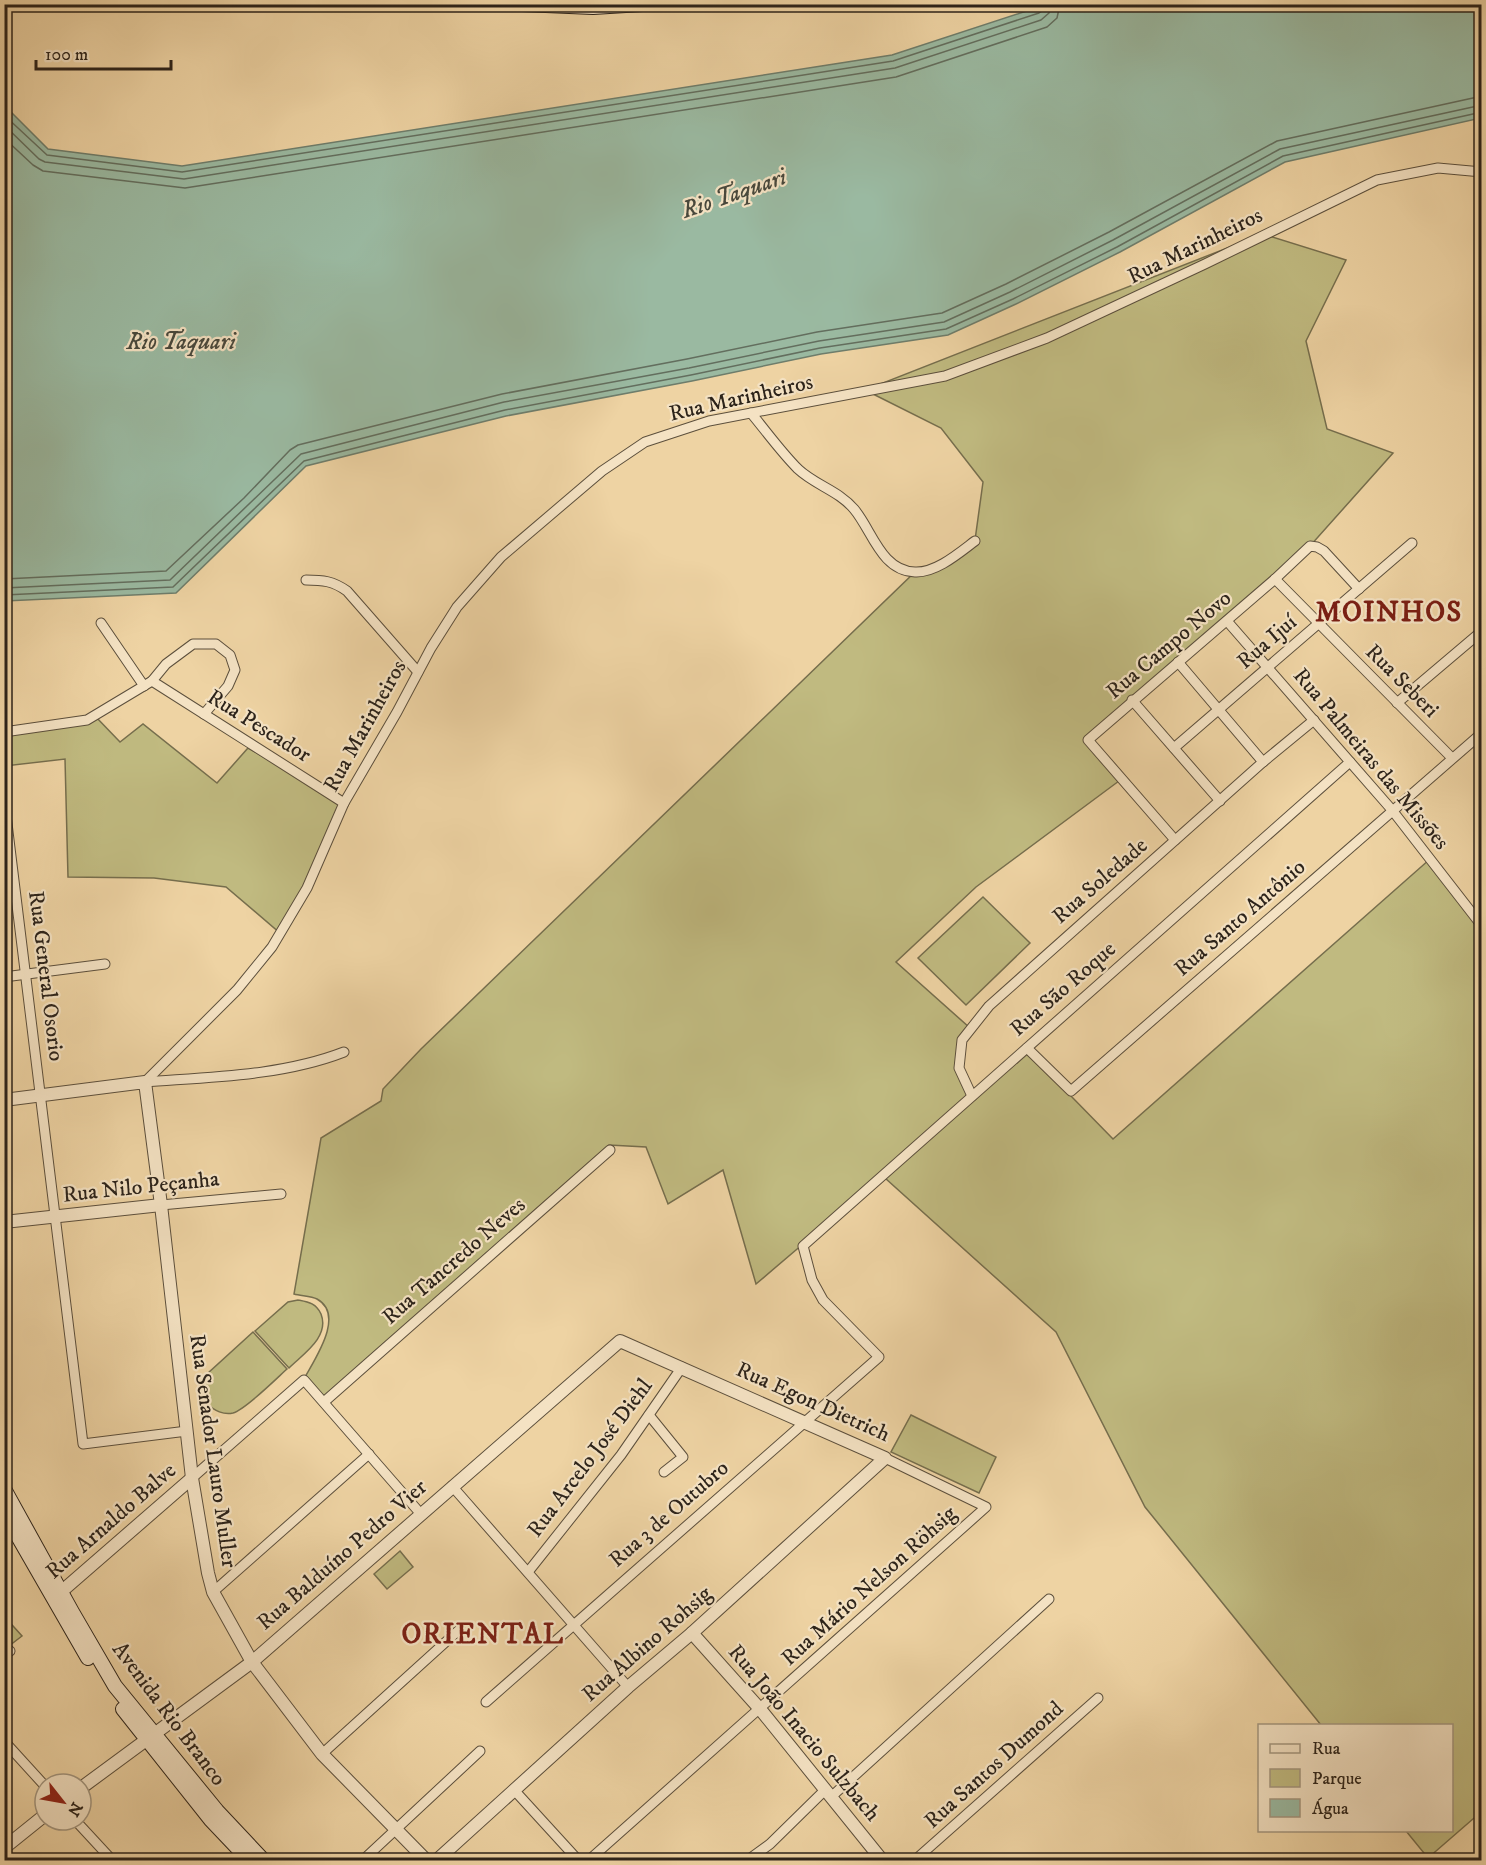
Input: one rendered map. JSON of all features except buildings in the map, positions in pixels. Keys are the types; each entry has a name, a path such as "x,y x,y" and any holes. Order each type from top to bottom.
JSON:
{"main road":[{"path":"522,4 550,7 593,7 642,4"},
{"name":"Avenida Rio Branco","path":"4,1489 94,1669 150,1737 263,1860"},
{"name":"Avenida Rio Branco","path":"4,1512 57,1595"},
{"name":"Avenida Rio Branco","path":"150,1737 211,1820 249,1860"}],"street":[{"name":"Rua Marinheiros","path":"145,1082 237,990 272,947 308,888 344,803 430,648 473,587 501,557 602,471 645,442 709,421 945,376 1047,338 1377,180 1438,168 1482,172"},
{"path":"751,413 799,469 855,509 883,555 901,569 916,573 940,566 975,541"},
{"name":"Rua Ijuí","path":"1174,748 1412,543"},
{"name":"Rua Campo Novo","path":"1175,840 1088,740 1227,621 1310,546 1324,551 1359,589"},
{"name":"Rua Seberi","path":"1275,579 1452,758"},
{"path":"306,580 336,583 347,591 418,672"},
{"name":"Rua Palmeiras das Missões","path":"1227,621 1392,810 1482,926"},
{"path":"101,623 148,683"},
{"path":"1397,703 1482,631"},
{"path":"4,732 87,720 148,683 166,664 194,644 216,644 230,655 235,670 228,686 204,714"},
{"path":"1178,662 1263,762"},
{"name":"Rua Pescador","path":"148,683 204,714 344,803"},
{"path":"1132,700 1220,801"},
{"name":"Rua Soledade","path":"972,1096 959,1068 962,1040 989,1006 1263,762 1314,720"},
{"name":"Rua Santo Antônio","path":"1027,1048 1071,1091 1482,733"},
{"name":"Rua São Roque","path":"879,1357 823,1299 812,1280 803,1246 1350,762"},
{"name":"Rua General Osorio","path":"4,799 8,857 27,974 54,1217 83,1444 187,1431"},
{"path":"4,977 105,964"},
{"path":"4,1100 145,1082 250,1074 313,1062 344,1052"},
{"name":"Rua Senador Lauro Muller","path":"145,1082 192,1478 213,1592 252,1662 322,1754 426,1860"},
{"name":"Rua Tancredo Neves","path":"324,1402 610,1150"},
{"name":"Rua Nilo Peçanha","path":"4,1222 281,1194"},
{"name":"Rua Egon Dietrich","path":"620,1341 804,1421 986,1507"},
{"name":"Rua Balduíno Pedro Vier","path":"93,1779 252,1662 420,1513 620,1341"},
{"name":"Rua 3 de Outubro","path":"486,1702 879,1357"},
{"name":"Rua Arcelo José Diehl","path":"528,1572 621,1455 682,1367"},
{"name":"Rua Arnaldo Balve","path":"57,1595 304,1380 324,1402"},
{"path":"324,1402 420,1513"},
{"path":"649,1415 683,1457 663,1472"},
{"path":"213,1592 369,1454"},
{"name":"Rua Albino Rohsig","path":"437,1860 885,1458"},
{"path":"452,1486 628,1687"},
{"name":"Rua Mário Nelson Röhsig","path":"589,1860 986,1507"},
{"path":"748,1860 770,1844 1049,1599"},
{"path":"322,1754 460,1629"},
{"name":"Rua João Inacio Sulzbach","path":"692,1633 760,1709 882,1860"},
{"name":"Rua Santos Dumond","path":"915,1860 1098,1698"},
{"path":"4,1741 33,1773"},
{"path":"363,1860 480,1751"},
{"path":"515,1791 578,1860"},
{"path":"4,1848 33,1825"},
{"path":"86,1832 112,1860"}],"green space":[{"path":"1263,234 1346,260 1306,341 1327,429 1393,453 1310,546 1088,738 1123,778 976,887 896,962 970,1028 959,1067 971,1094 756,1284 723,1170 668,1204 646,1147 609,1145 322,1398 304,1379 325,1338 329,1316 325,1306 317,1299 294,1294 321,1138 381,1101 383,1089 421,1049 916,571 940,565 975,540 983,482 941,428 865,390"},
{"path":"95,716 120,742 143,724 217,783 248,748 344,803 280,933 226,887 154,878 68,877 65,759 5,766 5,732"},
{"path":"1430,859 1481,926 1481,1812 1428,1858 1407,1832 1453,1832 1453,1724 1320,1724 1145,1507 1056,1332 885,1178 1027,1051 1113,1139"},
{"path":"983,897 1030,943 966,1005 918,958"},
{"path":"298,1300 317,1307 323,1322 322,1330 319,1338 308,1351 289,1368 255,1331 288,1302"},
{"path":"253,1332 287,1369 238,1411 223,1413 205,1400 203,1386 207,1374"},
{"path":"911,1415 996,1457 979,1493 891,1452"},
{"path":"400,1551 413,1567 387,1589 374,1574"},
{"path":"4,1616 22,1636 5,1649 4,1649"}],"water":[{"name":"Rio Taquari","path":"1045,5 1481,5 1481,118 1285,162 1120,252 948,335 821,354 506,416 306,466 176,593 5,601 5,106 48,149 182,166 892,55"}],"district":[{"name":"MOINHOS","path":"1389,612"},
{"name":"ORIENTAL","path":"483,1634"}]}
